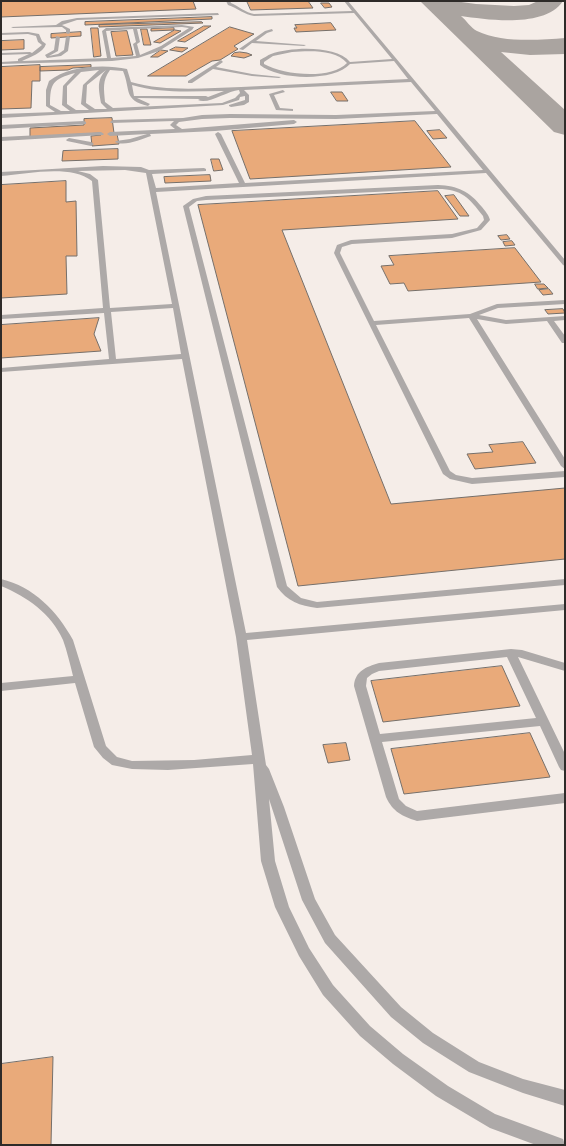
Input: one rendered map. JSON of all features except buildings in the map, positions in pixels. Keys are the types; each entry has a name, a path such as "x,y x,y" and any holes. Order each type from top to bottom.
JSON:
{"lane":[{"path":"228,1 229,4 242,9 248,14 254,15 355,12"},
{"path":"346,1 565,264"},
{"path":"57,26 63,22 78,20 218,14"},
{"path":"1,63 54,53 57,50 59,37 57,26"},
{"path":"1,58 59,55 64,53 68,48 68,29 57,26 9,27"},
{"path":"134,27 138,42 142,45"},
{"path":"1,63 138,57 149,54 192,27 134,27 105,30 109,58"},
{"path":"241,49 250,42 272,30"},
{"path":"1,34 36,34 40,42 36,44 38,51"},
{"path":"59,37 68,48"},
{"path":"138,42 135,44 138,57"},
{"path":"250,42 312,46 330,50 345,58 349,63"},
{"path":"150,46 160,47"},
{"path":"28,57 38,51"},
{"path":"1,54 38,51"},
{"path":"312,75 294,75 273,71 264,67 261,63 264,58 292,51 316,51 336,54"},
{"path":"349,63 396,60"},
{"path":"190,82 221,61"},
{"path":"212,67 268,77 293,77 336,72 346,68 349,63"},
{"path":"110,68 102,76 100,84 103,103 112,110"},
{"path":"48,106 50,84 52,80 63,74 110,68 125,70 131,92 146,105 187,106"},
{"path":"94,111 83,104 85,85 103,69"},
{"path":"75,112 64,105 64,96 66,84 80,72"},
{"path":"131,92 203,100 216,96 230,89 234,85 338,80 355,83"},
{"path":"131,92 230,89 242,91 413,80"},
{"path":"294,116 291,110 278,109 272,93 401,86"},
{"path":"121,110 228,103 238,99 238,96 242,91"},
{"path":"1,116 237,105 245,103 248,100 247,95 242,91"},
{"path":"131,92 162,96 222,93"},
{"path":"48,106 61,113"},
{"path":"36,114 48,106"},
{"path":"155,133 144,138 131,141 118,139 155,133 275,124 336,117 439,112"},
{"path":"113,122 265,116 336,117"},
{"path":"180,119 173,125 181,131"},
{"path":"138,121 144,123 146,127 144,131 140,132"},
{"path":"1,127 84,123"},
{"path":"13,139 23,132 21,129 15,127"},
{"path":"110,134 140,132 155,133"},
{"path":"1,140 101,134"},
{"path":"218,134 243,185"},
{"path":"51,137 91,142"},
{"path":"95,180 104,172 121,168"},
{"path":"1,174 121,168 140,168 149,172 204,170"},
{"path":"69,170 88,174 95,180 113,362"},
{"path":"153,190 488,171"},
{"path":"149,172 241,637 259,759 268,861 282,907 304,952 328,990 365,1031 398,1059 442,1091 490,1120 557,1145"},
{"path":"565,474 472,480 453,477 446,472 337,253 339,246 351,242 452,236 479,229 487,220 486,216 468,193 462,189 447,186 206,198 195,200 186,206 282,587 287,594 296,600 317,605 565,582"},
{"path":"471,316 497,306 565,302"},
{"path":"1,317 175,306"},
{"path":"471,316 565,466"},
{"path":"372,323 471,316 506,322 565,318"},
{"path":"549,319 565,341"},
{"path":"1,370 185,356"},
{"path":"1,582 17,588 34,598 49,610 60,624 68,640 100,747 105,754 113,760 124,764 182,766 259,759"},
{"path":"241,637 565,606"},
{"path":"565,667 522,654 510,653 370,669 363,674 360,679 360,686 392,797 396,806 405,812 417,816 565,798"},
{"path":"510,653 565,767"},
{"path":"1,687 80,679"},
{"path":"375,739 543,721"},
{"path":"259,759 278,807 309,900 330,939 396,1012 428,1038 474,1067 522,1086 565,1098"}],"taxiway":[{"path":"432,2 458,9 495,13 514,13 531,11 544,7 552,1"},
{"path":"432,2 565,126"},
{"path":"473,37 484,41 519,47 565,46"}]}
